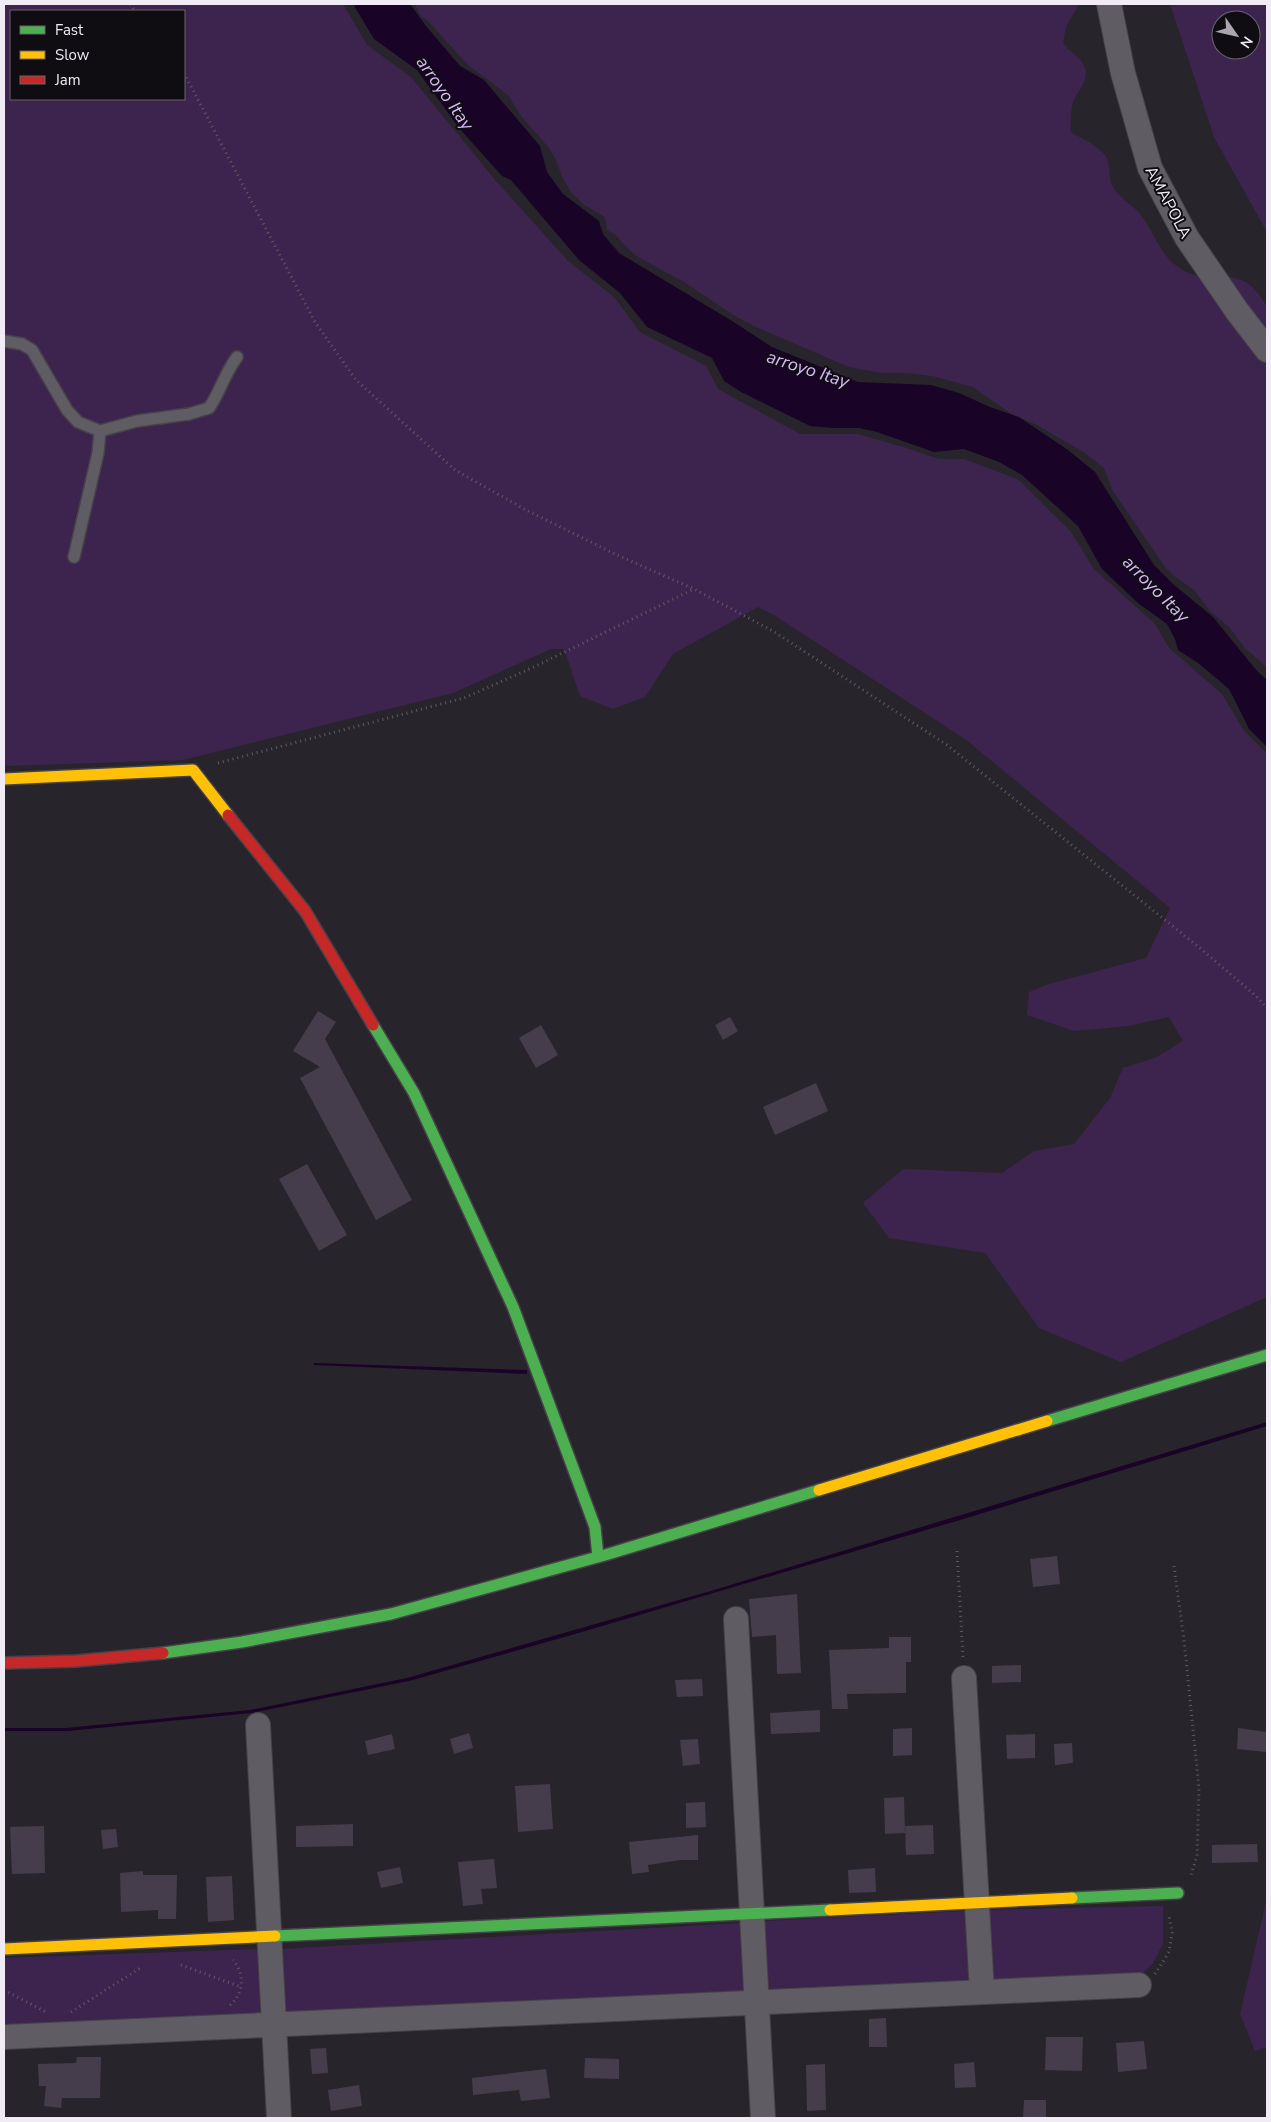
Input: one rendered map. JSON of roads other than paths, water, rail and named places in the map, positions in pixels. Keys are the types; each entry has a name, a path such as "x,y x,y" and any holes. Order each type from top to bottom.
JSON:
{"street":[{"name":"AMAPOLA","path":"1109,4 1123,73 1150,168 1187,238 1237,311 1267,350"},
{"path":"4,779 194,770 304,911 414,1093 513,1307 595,1527 598,1557"},
{"path":"4,1663 146,1655 242,1642 391,1614 598,1557 1267,1355"},
{"path":"736,1619 762,2118"},
{"path":"964,1678 982,1992"},
{"path":"258,1725 279,2118"},
{"path":"4,1949 1178,1893"},
{"path":"4,2037 1139,1985"}],"lane":[{"path":"4,341 22,344 32,350 67,410 78,422 100,431 137,421 188,414 209,408 216,398 227,371 237,357"},
{"path":"74,558 98,453 100,431"}],"water":[{"name":"arroyo Itay","path":"353,4 410,4 460,66 484,80 540,146 547,172 563,194 599,221 603,234 619,253 772,347 858,382 931,385 959,393 1019,417 1068,450 1095,472 1154,565 1173,584 1213,617 1257,671 1267,680 1267,747 1249,729 1229,689 1198,663 1178,650 1175,639 1167,624 1138,603 1102,569 1078,526 1022,475 999,462 964,449 934,452 877,432 859,428 810,426 741,392 724,381 712,358 647,327 620,293 579,260 511,180 502,176 459,128 417,70 374,39"},
{"path":"314,1363 527,1370 527,1374 314,1365"},
{"path":"1267,1422 1267,1426 960,1520 409,1681 251,1713 68,1731 4,1731 4,1728 66,1728 250,1710 407,1678 714,1590"}]}
